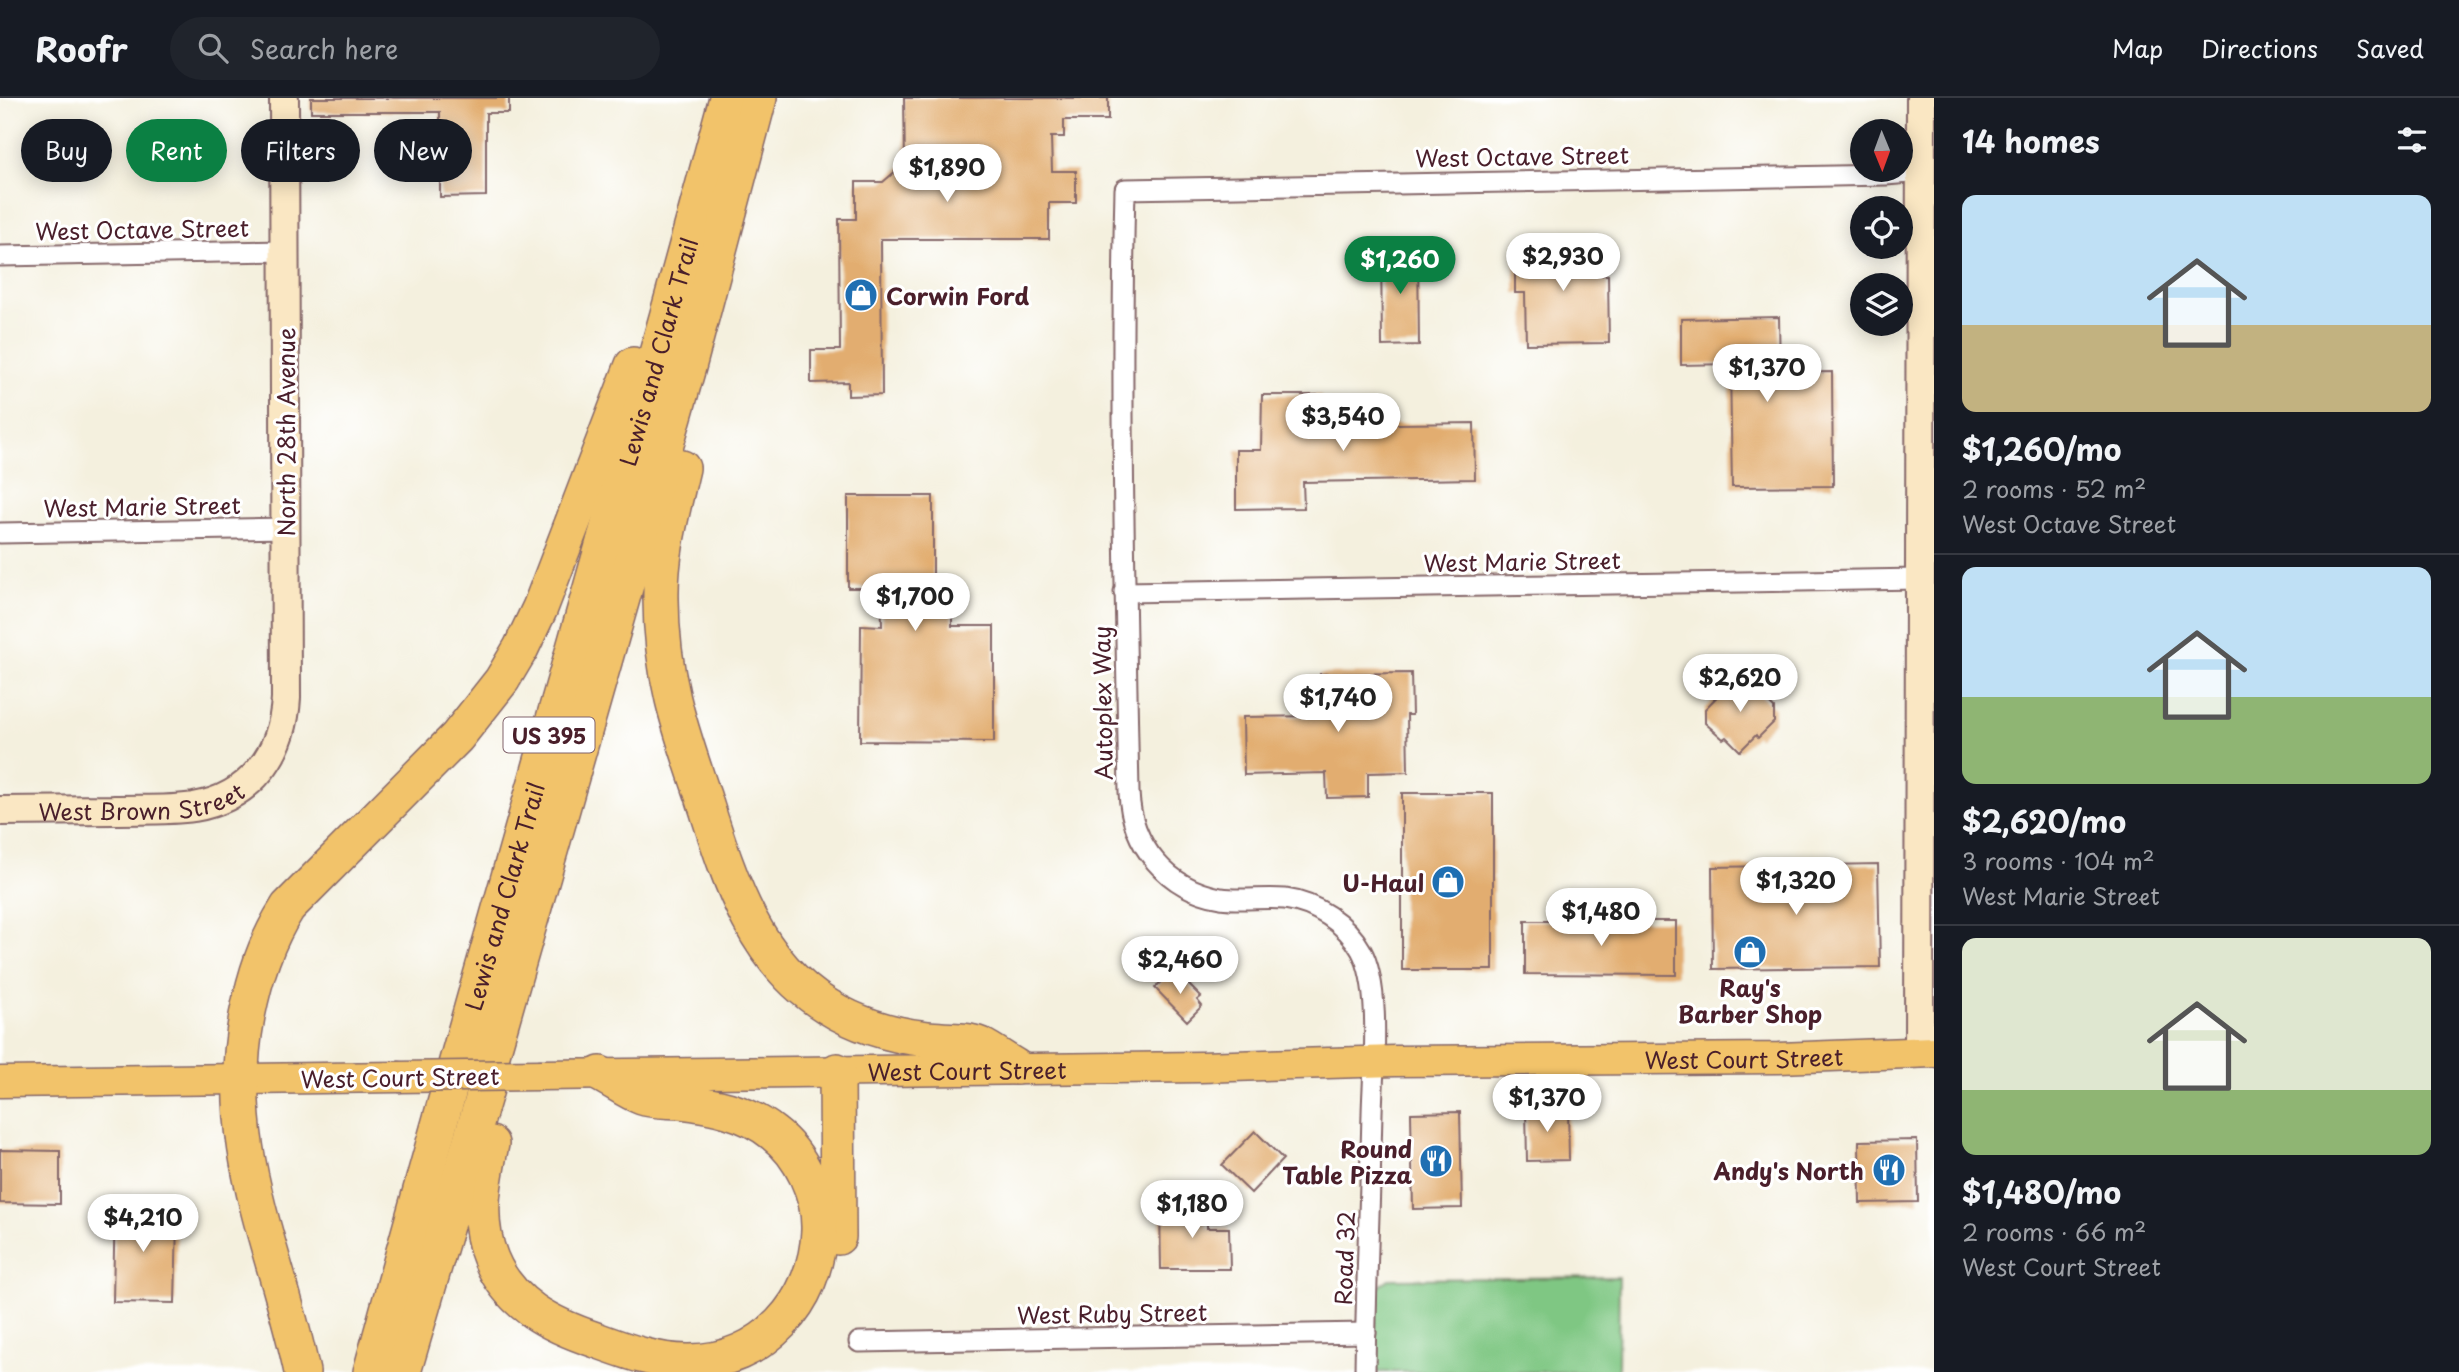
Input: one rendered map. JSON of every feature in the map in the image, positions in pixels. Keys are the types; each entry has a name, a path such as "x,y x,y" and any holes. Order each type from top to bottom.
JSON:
{"highway":[{"name":"Lewis and Clark Trail","path":"371,1372 463,1032 675,293 727,98"},
{"name":"Lewis and Clark Trail","path":"403,1372 486,1089 495,1043 688,367 759,98"},
{"path":"302,1372 249,1175 239,1079 246,1022 256,973 275,928 304,888 457,737 502,680 540,608 646,331 675,293"},
{"path":"688,367 690,434 667,531 661,573 663,651 666,677 679,726 727,869 745,912 773,957 790,977 826,1006 870,1027 896,1034 978,1044 1016,1067"},
{"path":"735,1372 772,1355 805,1327 818,1310 835,1270 838,1249 837,1071"},
{"path":"486,1089 495,1125 481,1201 482,1224 491,1259 513,1294 544,1319 564,1329 650,1358 691,1362 713,1360 734,1354 756,1343 792,1312 815,1268 819,1224 814,1195 805,1171 775,1134 758,1122 712,1105 643,1098 600,1074"}],"main road":[{"name":"West Court Street","path":"0,1083 1016,1067 1201,1067 1374,1061 1779,1058 1926,1052"}],"street":[{"name":"North 28th Avenue","path":"267,762 280,732 285,709 284,98"},
{"path":"1921,98 1920,579 1926,1052"},
{"name":"West Octave Street","path":"1125,189 1886,175 1921,172"},
{"name":"Autoplex Way","path":"1125,189 1122,298 1124,592 1129,804 1132,819 1141,841 1154,861 1172,878 1190,889 1223,898 1285,899 1302,903 1337,922 1351,936 1366,962 1372,997 1374,1061"},
{"name":"West Octave Street","path":"0,256 285,251"},
{"name":"West Marie Street","path":"0,533 286,528"},
{"name":"West Marie Street","path":"1124,592 1920,579"},
{"name":"West Brown Street","path":"0,811 193,807 233,792 259,773 267,762"},
{"name":"Road 32","path":"1365,1372 1374,1061"},
{"name":"West Ruby Street","path":"859,1342 1366,1333"}],"green space":[{"path":"1619,1277 1618,1372 1375,1372 1375,1289 1389,1279"}],"building":[{"path":"311,98 509,98 509,113 486,113 486,196 440,197 440,182 472,182 472,119 440,119 440,112 311,112"},
{"name":"Corwin Ford","path":"904,98 1108,98 1108,120 1064,120 1064,137 1051,137 1052,171 1076,171 1076,203 1049,203 1049,239 881,239 882,395 848,396 848,382 811,383 811,350 840,350 839,219 856,219 856,182 883,182 905,163"},
{"path":"1515,244 1599,244 1600,275 1608,275 1609,343 1526,344 1525,293 1515,293"},
{"path":"1418,246 1419,345 1382,346 1381,247"},
{"path":"1779,317 1780,373 1832,372 1833,486 1732,487 1730,364 1681,365 1681,319"},
{"path":"1262,395 1321,395 1322,425 1474,423 1475,479 1303,482 1304,508 1236,509 1236,450 1261,450"},
{"path":"848,496 933,496 933,588 952,588 952,626 994,626 994,742 860,741 861,625 882,626 881,588 848,588"},
{"path":"1411,673 1412,715 1407,715 1408,772 1368,773 1368,797 1327,798 1326,773 1244,775 1243,717 1321,716 1320,674"},
{"path":"1732,681 1746,681 1774,708 1774,722 1740,751 1726,737 1723,739 1705,723 1705,709"},
{"name":"U-Haul","path":"1402,793 1493,793 1493,970 1402,970"},
{"path":"1878,864 1880,967 1713,969 1712,867"},
{"path":"1525,921 1676,921 1676,975 1525,974"},
{"path":"1169,973 1176,980 1180,976 1201,997 1197,1000 1202,1006 1187,1021 1155,988"},
{"path":"1568,1107 1569,1160 1527,1161 1526,1108"},
{"name":"Round Table Pizza","path":"1460,1112 1462,1208 1413,1209 1411,1113"},
{"path":"1255,1131 1283,1159 1251,1193 1222,1165"},
{"path":"1917,1140 1918,1202 1860,1203 1859,1141"},
{"path":"0,1150 60,1151 60,1204 0,1203"},
{"path":"115,1198 143,1198 152,1203 152,1220 177,1221 175,1303 113,1302"},
{"path":"1160,1205 1207,1205 1207,1228 1229,1228 1230,1269 1161,1269"}],"place":[{"name":"Corwin Ford","path":"861,295"},
{"name":"U-Haul","path":"1448,882"},
{"name":"Ray's Barber Shop","path":"1750,952"},
{"name":"Round Table Pizza","path":"1436,1161"},
{"name":"Andy's North","path":"1889,1170"}]}
